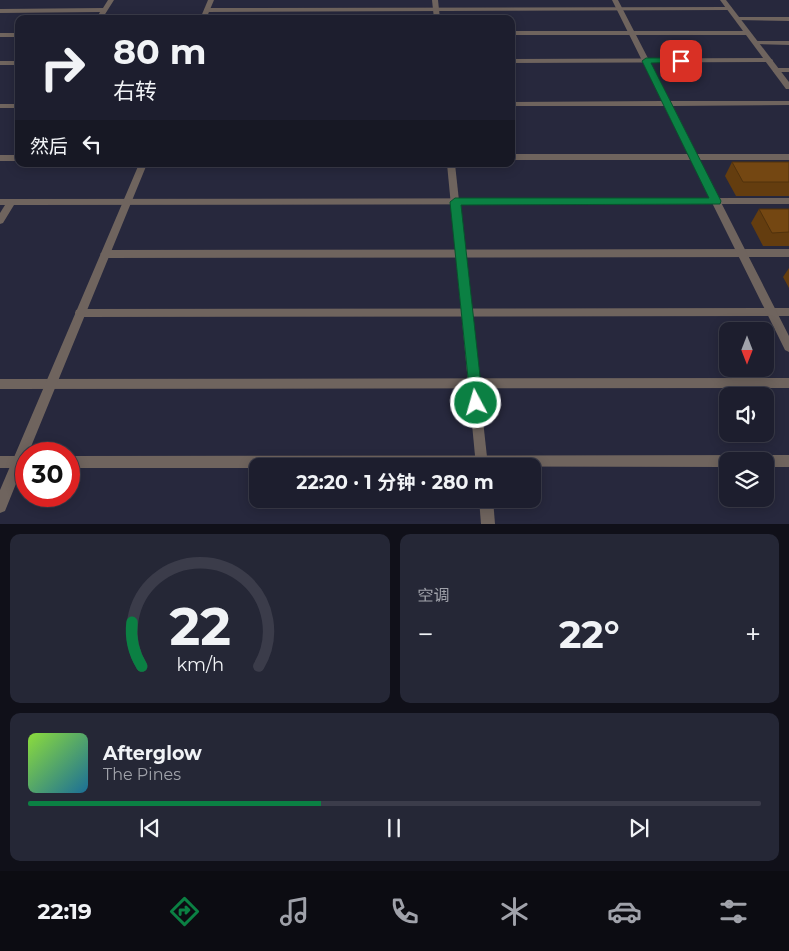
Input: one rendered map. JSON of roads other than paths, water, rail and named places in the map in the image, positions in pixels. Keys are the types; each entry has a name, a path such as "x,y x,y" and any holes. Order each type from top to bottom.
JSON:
{"street":[{"path":"101,15 111,0"},
{"path":"204,15 211,0"},
{"path":"435,0 437,15"},
{"path":"615,0 789,347"},
{"path":"723,0 789,87"},
{"path":"206,10 730,8"},
{"path":"0,11 104,10"},
{"path":"738,19 789,19"},
{"path":"515,34 748,33"},
{"path":"0,35 15,35"},
{"path":"756,43 789,43"},
{"path":"515,61 769,60"},
{"path":"0,63 15,63"},
{"path":"776,70 789,70"},
{"path":"515,104 789,103"},
{"path":"0,106 15,106"},
{"path":"515,157 789,157"},
{"path":"0,158 15,158"},
{"path":"29,442 51,384 142,167"},
{"path":"452,167 481,458"},
{"path":"0,202 789,201"},
{"path":"0,220 11,202"},
{"path":"105,254 789,253"},
{"path":"80,314 789,312"},
{"path":"0,384 789,383"},
{"path":"541,463 789,460"},
{"path":"0,462 15,462"},
{"path":"80,462 249,463"},
{"path":"0,506 15,476"},
{"path":"487,508 488,524"}]}
